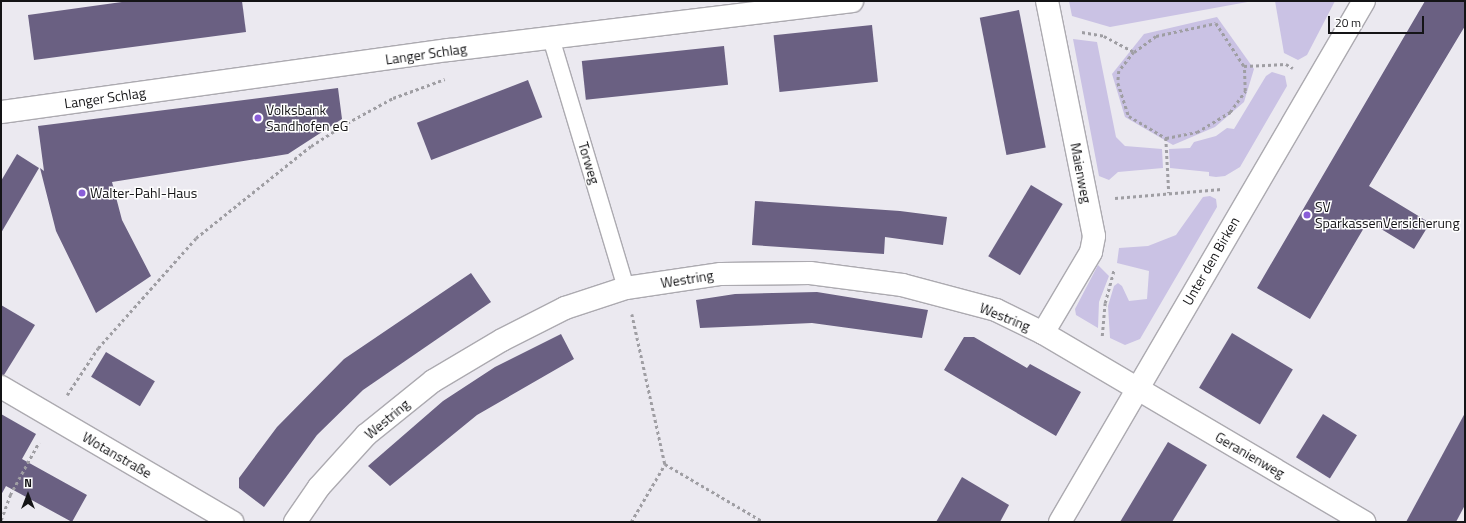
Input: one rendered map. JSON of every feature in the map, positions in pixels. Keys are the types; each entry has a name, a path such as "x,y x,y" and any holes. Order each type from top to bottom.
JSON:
{"street":[{"name":"Langer Schlag","path":"1,112 449,50 852,1"},
{"name":"Maienweg","path":"1043,333 1091,252 1094,236 1047,1"},
{"name":"Unter den Birken","path":"1060,522 1364,1"},
{"name":"Westring","path":"295,522 319,487 366,435 433,381 502,340 564,308 626,288 721,274 810,273 902,285 996,310 1043,333 1137,389"},
{"name":"Wotanstraße","path":"1,387 232,522"},
{"name":"Geranienweg","path":"1137,389 1364,522"}],"lane":[{"name":"Torweg","path":"551,38 626,288"}],"path":[{"path":"1216,23 1244,66 1244,91 1230,112 1197,132 1166,138 1135,120 1124,105 1117,77 1134,52 1156,36 1216,23"},
{"path":"1052,26 1104,36 1134,52"},
{"path":"1,520 10,495 53,418 98,348 196,238 311,146 393,98 444,81 449,50"},
{"path":"1244,66 1286,64 1317,80"},
{"path":"1166,138 1169,193"},
{"path":"1087,203 1169,193 1227,189 1250,195"},
{"path":"1088,359 1102,337 1105,303 1115,271 1091,252"},
{"path":"626,288 665,464 631,522"},
{"path":"665,464 764,522"}],"shaded area":[{"path":"1069,1 1253,1 1110,27 1072,16"},
{"path":"1275,1 1335,1 1307,55 1298,60 1284,53"},
{"path":"1217,17 1254,69 1244,102 1215,127 1173,145 1125,117 1112,74 1144,34"},
{"path":"1073,39 1097,42 1116,137 1125,146 1162,149 1163,168 1118,172 1109,180 1099,176"},
{"path":"1272,72 1285,76 1287,86 1240,167 1225,176 1216,177 1209,176 1209,172 1170,168 1169,149 1190,148 1194,142 1216,136 1227,128 1234,129 1266,76"},
{"path":"1210,196 1216,199 1217,207 1140,339 1125,345 1110,338 1108,306 1114,286 1118,283 1122,286 1129,301 1147,299 1149,271 1117,263 1119,248 1148,246 1176,235 1203,197"},
{"path":"1098,265 1109,276 1099,302 1098,328 1076,315 1075,309"}],"building":[{"path":"129,1 242,1 246,32 34,60 28,15"},
{"path":"1425,1 1465,1 1465,26 1369,186 1430,223 1414,249 1368,221 1310,319 1257,288"},
{"path":"1019,10 1046,147 1006,155 980,18"},
{"path":"872,25 878,82 780,92 774,35"},
{"path":"724,46 728,85 586,100 582,61"},
{"path":"528,80 542,117 431,160 417,123"},
{"name":"Walter-Pahl-Haus","path":"338,88 342,119 288,154 112,182 122,220 151,276 96,313 56,231 40,168 44,171 38,126"},
{"path":"17,154 39,168 1,233 1,181"},
{"path":"1031,185 1063,204 1020,275 988,256"},
{"path":"755,201 900,211 947,217 943,245 885,237 884,254 752,245"},
{"path":"471,273 491,302 363,390 317,435 264,507 239,488 239,478 277,427 344,359"},
{"path":"817,292 928,310 922,338 812,323 700,328 696,300 735,294"},
{"path":"1,305 35,325 4,375 1,375"},
{"path":"1232,333 1293,370 1260,424 1199,388"},
{"path":"561,334 574,359 477,415 390,486 368,466 443,401 495,367"},
{"path":"964,337 974,337 1027,368 1030,364 1081,392 1056,436 944,370"},
{"path":"106,352 155,381 140,406 91,377"},
{"path":"1465,413 1465,505 1456,522 1406,522"},
{"path":"1,414 36,434 22,459 87,495 72,522 6,486 1,495"},
{"path":"1323,414 1357,435 1330,478 1296,457"},
{"path":"1168,442 1207,465 1172,522 1120,522"},
{"path":"962,477 1009,505 1000,522 936,522"}],"place":[{"name":"Volksbank Sandhofen eG","path":"258,118"},
{"name":"Walter-Pahl-Haus","path":"82,193"},
{"name":"SV SparkassenVersicherung","path":"1307,215"}]}
